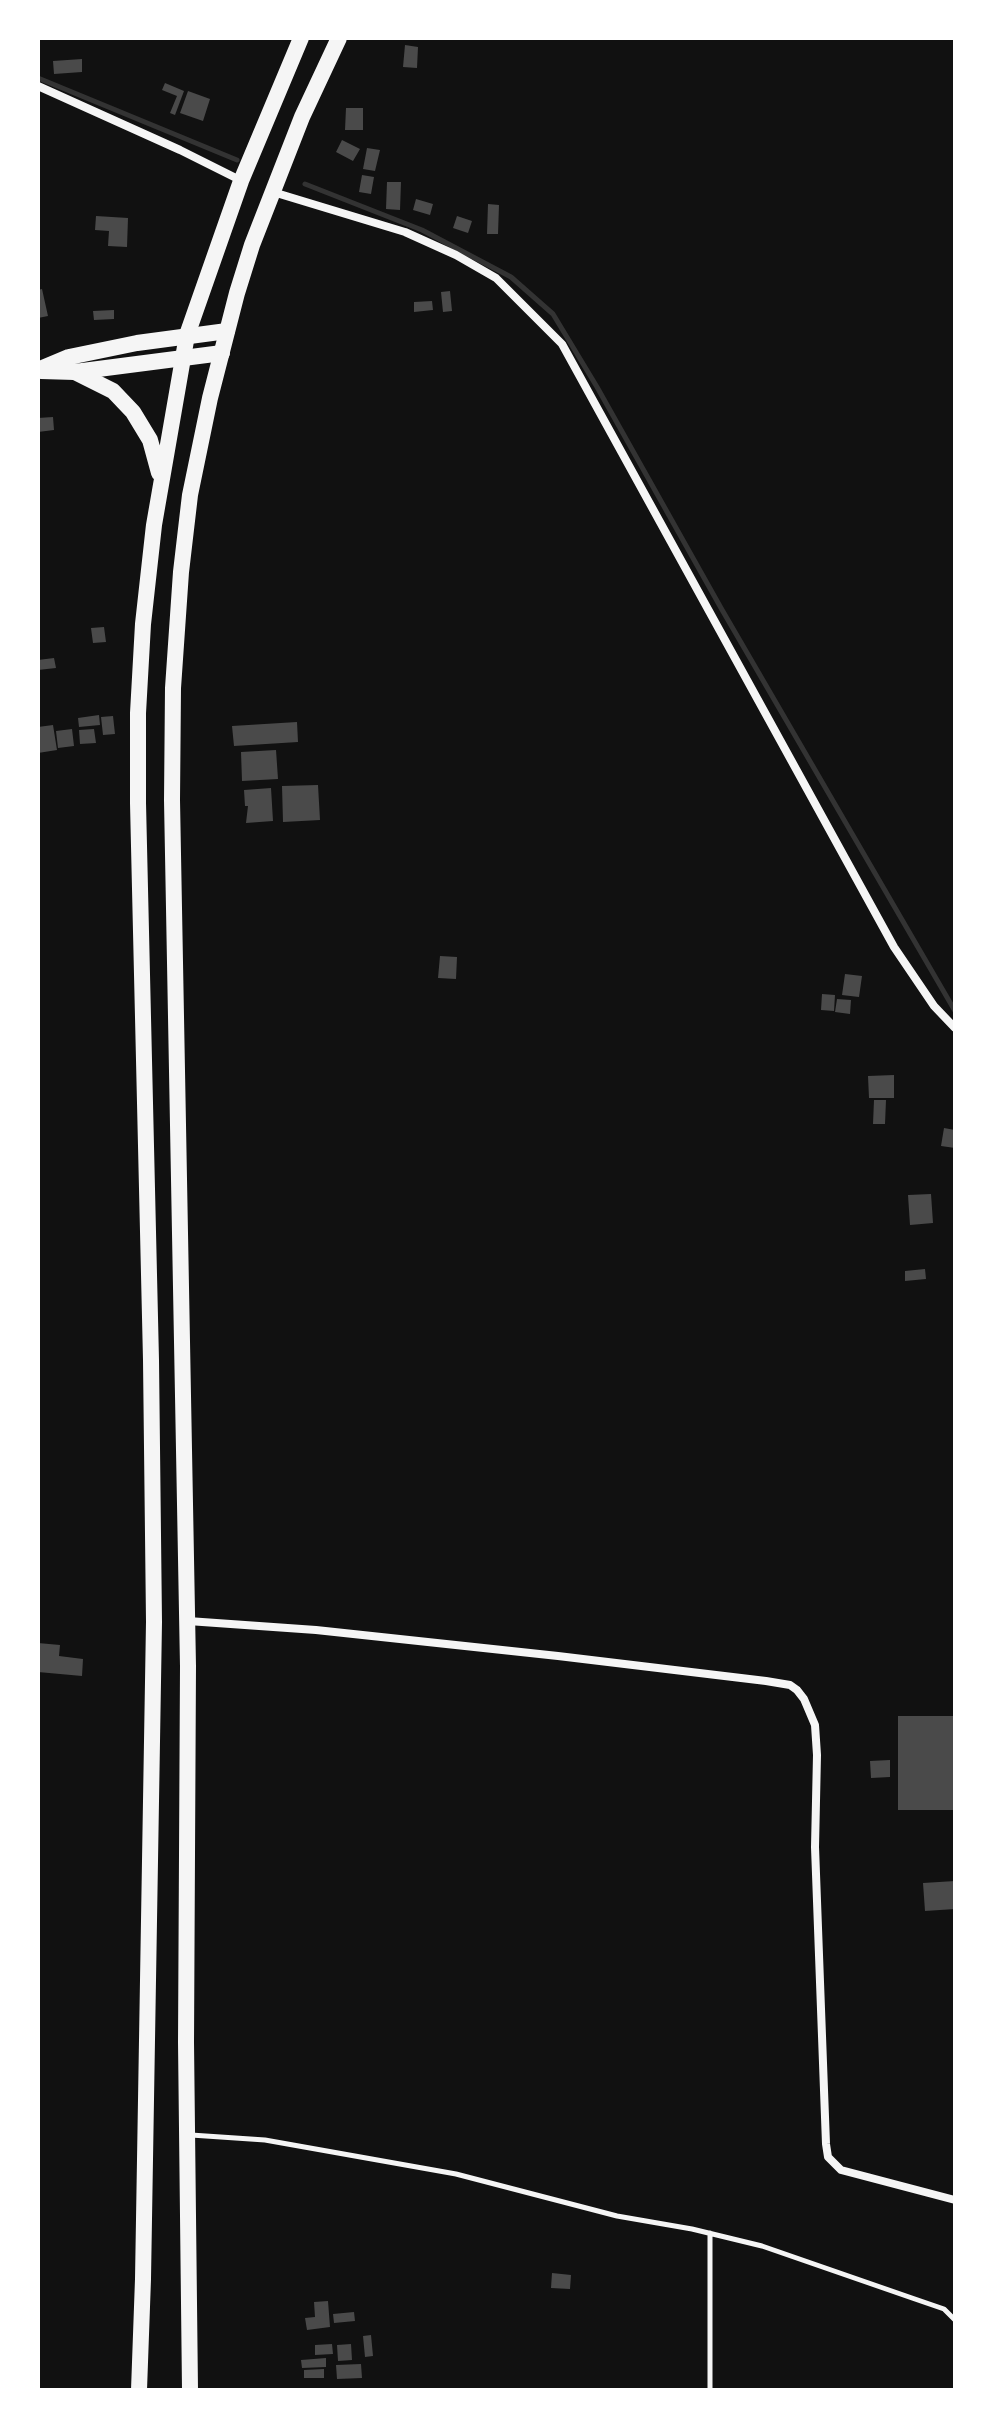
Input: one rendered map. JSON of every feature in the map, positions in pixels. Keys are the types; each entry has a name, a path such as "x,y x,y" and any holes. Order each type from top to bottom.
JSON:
{"main road":[{"path":"139,2390 154,1622 151,1345 138,803 138,713 145,610 154,525 187,335 241,181 301,38"},
{"path":"190,2390 186,2135 188,1621 172,830 173,688 190,495 227,331 252,245 272,192 302,117 339,38"},
{"path":"38,371 69,357 187,335 227,331"},
{"path":"38,371 75,372 222,353"},
{"path":"75,372 113,391 133,412 150,440 161,482"}],"street":[{"path":"38,86 241,181"},
{"path":"272,192 405,232 456,255 496,278 562,344 894,947 934,1006 955,1028"},
{"path":"188,1621 316,1630 543,1655 766,1681 790,1685 797,1690 815,1725 817,1755 815,1847 828,2157 841,2170 955,2200"}],"lane":[{"path":"186,2135 265,2140 456,2174 617,2216 710,2233 762,2246 933,2305 944,2309 955,2320"},
{"path":"710,2233 710,2390"}],"building":[{"path":"405,45 418,47 417,68 403,67"},
{"path":"82,59 82,72 54,74 53,61"},
{"path":"165,83 184,91 175,115 170,113 177,96 162,90"},
{"path":"188,91 210,99 203,121 180,113"},
{"path":"346,108 363,108 363,130 345,130"},
{"path":"342,140 360,149 353,161 336,152"},
{"path":"367,148 380,150 375,171 363,169"},
{"path":"362,175 374,177 371,194 359,192"},
{"path":"387,182 401,182 400,210 386,209"},
{"path":"416,199 433,204 430,215 413,210"},
{"path":"488,204 499,205 498,234 487,234"},
{"path":"96,216 128,218 127,247 108,246 109,231 95,230"},
{"path":"457,216 472,221 468,233 453,228"},
{"path":"42,289 48,316 38,318 38,290"},
{"path":"450,291 452,311 443,312 441,292"},
{"path":"432,301 433,310 414,312 414,302"},
{"path":"114,310 114,319 94,320 93,311"},
{"path":"53,417 54,430 38,432 38,418"},
{"path":"104,627 106,642 93,643 91,628"},
{"path":"54,658 56,668 38,670 38,660"},
{"path":"99,715 100,725 79,727 78,718"},
{"path":"113,716 115,734 103,735 101,717"},
{"path":"297,722 298,742 234,746 232,726"},
{"path":"53,725 57,750 38,753 38,727"},
{"path":"72,729 74,746 58,748 56,731"},
{"path":"94,729 96,743 80,744 79,730"},
{"path":"276,750 278,779 242,781 241,752"},
{"path":"318,785 320,820 283,822 282,786"},
{"path":"271,788 273,821 246,823 248,806 245,806 244,790"},
{"path":"440,956 457,957 456,979 438,978"},
{"path":"845,974 862,976 859,997 842,995"},
{"path":"822,994 835,995 834,1011 821,1010"},
{"path":"837,999 851,1000 850,1014 835,1012"},
{"path":"894,1075 894,1098 869,1098 868,1076"},
{"path":"874,1100 886,1100 885,1124 873,1124"},
{"path":"944,1128 955,1130 955,1148 941,1146"},
{"path":"931,1194 933,1223 910,1225 908,1195"},
{"path":"925,1269 926,1279 905,1281 905,1271"},
{"path":"38,1643 60,1645 59,1656 83,1659 82,1676 38,1672"},
{"path":"898,1716 955,1716 955,1810 898,1810"},
{"path":"890,1760 890,1777 871,1778 870,1761"},
{"path":"955,1881 955,1909 925,1911 923,1883"},
{"path":"552,2273 571,2275 570,2289 551,2288"},
{"path":"328,2301 330,2327 307,2330 305,2318 315,2317 314,2302"},
{"path":"354,2312 355,2321 334,2323 333,2314"},
{"path":"371,2335 373,2356 365,2357 363,2336"},
{"path":"332,2344 333,2354 315,2355 315,2345"},
{"path":"351,2344 352,2360 338,2361 337,2345"},
{"path":"326,2358 326,2367 302,2368 301,2360"},
{"path":"361,2364 362,2378 337,2379 336,2365"},
{"path":"324,2369 324,2378 304,2378 304,2370"}],"waterway":[{"path":"38,78 237,160"},
{"path":"305,184 422,230 511,277 553,314 955,1011"}]}
